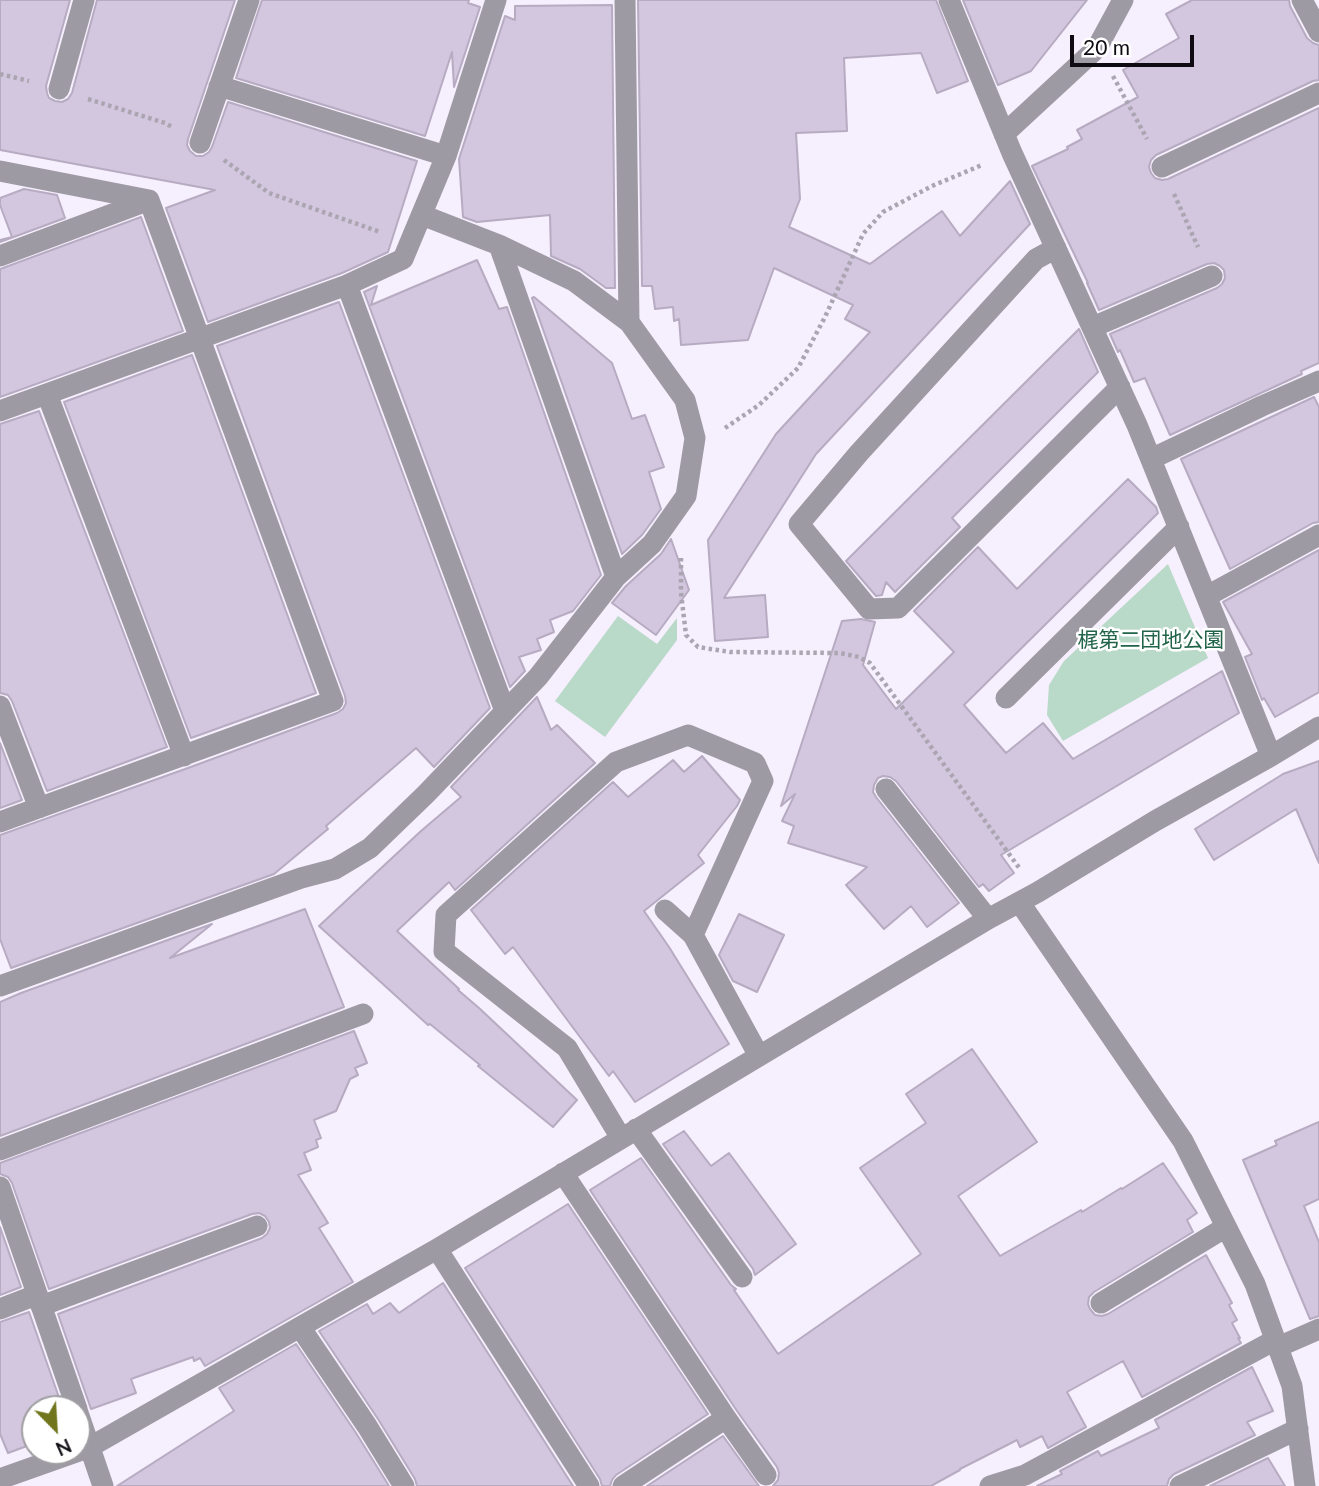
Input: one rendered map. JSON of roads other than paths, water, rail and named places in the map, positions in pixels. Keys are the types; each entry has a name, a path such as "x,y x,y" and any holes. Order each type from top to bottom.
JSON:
{"street":[{"path":"59,89 84,0"},
{"path":"201,143 248,0"},
{"path":"0,411 348,285 403,260 446,156 496,0"},
{"path":"625,0 629,322"},
{"path":"949,0 1008,143 1151,459 1270,756"},
{"path":"1008,143 1097,48 1124,0"},
{"path":"1302,0 1319,32"},
{"path":"219,86 446,156"},
{"path":"1162,167 1319,93"},
{"path":"0,171 149,200"},
{"path":"0,256 149,200"},
{"path":"0,822 333,701 149,200"},
{"path":"0,986 301,878 335,869 370,848 426,794 538,677 615,577 652,544 686,496 695,438 685,400 629,322 574,281 499,245 422,215"},
{"path":"499,245 615,577"},
{"path":"1056,248 1036,259 859,453 799,524 869,609 898,608 1120,387"},
{"path":"1093,327 1212,276"},
{"path":"348,285 505,711"},
{"path":"1151,459 1319,381"},
{"path":"47,394 184,756"},
{"path":"1006,698 1179,527"},
{"path":"1207,596 1319,535"},
{"path":"0,706 39,808"},
{"path":"91,1446 437,1248 988,919 1029,898 1155,821 1319,727"},
{"path":"693,935 763,781 755,763 688,735 616,762 446,915 444,951 567,1048 629,1134 742,1277"},
{"path":"886,789 988,919"},
{"path":"1029,898 1183,1141 1255,1284 1292,1386 1305,1486"},
{"path":"664,911 693,935 759,1056"},
{"path":"0,1150 363,1014"},
{"path":"563,1173 766,1475"},
{"path":"0,1187 6,1226 38,1300 72,1395"},
{"path":"0,1309 38,1300 257,1226"},
{"path":"1101,1303 1226,1227"},
{"path":"437,1248 589,1486"},
{"path":"300,1327 404,1486"},
{"path":"990,1486 1028,1480 1277,1344 1319,1329"},
{"path":"623,1486 726,1418"},
{"path":"1194,1483 1298,1429"},
{"path":"91,1450 103,1486"},
{"path":"0,1479 39,1465"}],"park label":[{"name":"梶第二団地公園","path":"1151,640"}]}
